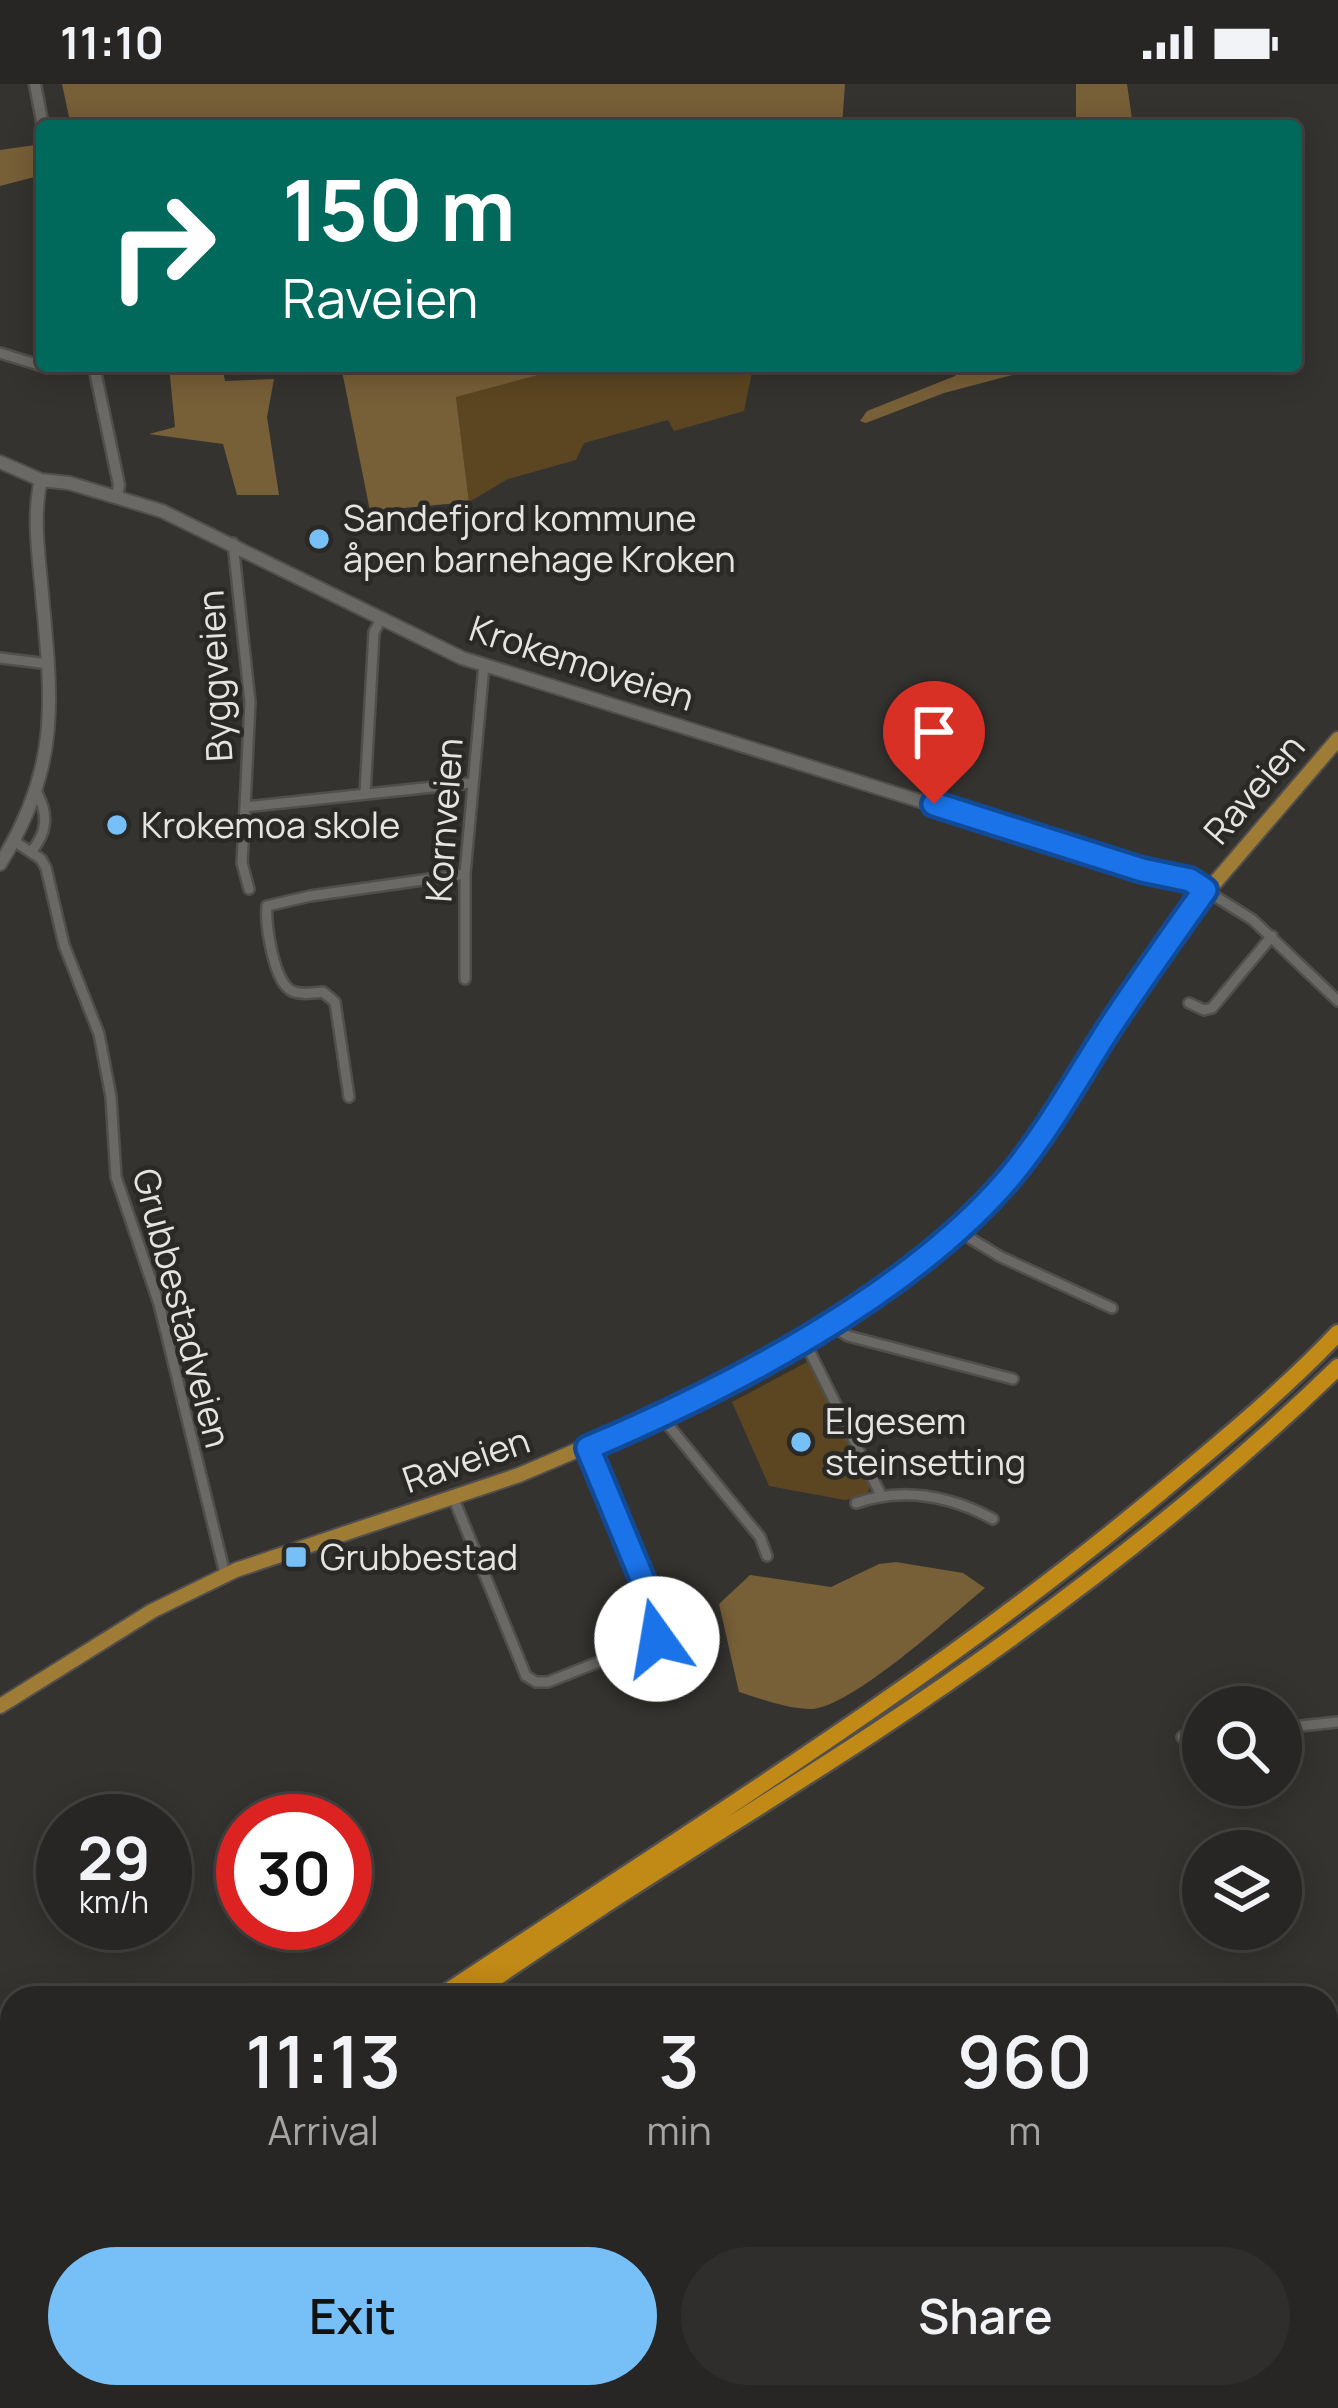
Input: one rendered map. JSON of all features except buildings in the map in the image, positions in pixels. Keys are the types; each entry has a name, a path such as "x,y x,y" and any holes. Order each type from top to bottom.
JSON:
{"highway":[{"path":"456,1986 857,1720 1058,1578 1240,1426 1338,1333"},
{"path":"484,1986 987,1655 1165,1521 1338,1367"}],"main road":[{"name":"Krokemoveien","path":"0,462 41,480 69,483 162,511 380,621 484,665 1165,877 1195,892 1205,890"},
{"path":"0,864 37,794 50,718 38,526 41,480"},
{"name":"Raveien","path":"0,1706 152,1611 225,1574 588,1448 803,1338 896,1280 958,1231 1027,1154 1205,890 1338,739"}],"street":[{"path":"34,84 42,120"},
{"path":"0,353 36,364"},
{"path":"95,372 119,485 117,496"},
{"name":"Byggveien","path":"233,543 250,702 242,863 249,889"},
{"path":"365,794 374,632 380,621"},
{"path":"0,658 49,664"},
{"name":"Kornveien","path":"465,979 465,874 484,665"},
{"path":"245,807 471,783"},
{"path":"14,842 31,852 45,830 45,812 37,794"},
{"name":"Grubbestadveien","path":"31,852 46,868 64,945 99,1034 112,1112 116,1177 159,1304 225,1574"},
{"path":"349,1097 334,1002 323,992 296,993 282,983 266,926 267,906 465,874"},
{"path":"1205,890 1272,936 1338,1001"},
{"path":"1189,1004 1212,1008 1272,936"},
{"path":"958,1231 1000,1257 1112,1308"},
{"path":"827,1323 848,1336 1013,1379"},
{"path":"803,1338 882,1497"},
{"path":"660,1415 760,1538 767,1556"},
{"path":"453,1496 526,1676 548,1682 663,1633 588,1448"},
{"path":"856,1503 882,1497 933,1496 993,1519"},
{"path":"1302,1726 1338,1722"}],"shaded area":[{"path":"62,84 845,84 842,120 70,120"},
{"path":"1076,84 1127,84 1132,120 1076,120"},
{"path":"36,145 36,177 0,186 0,150"},
{"path":"170,372 223,372 225,381 274,379 267,417 279,495 237,495 223,444 149,434 175,427"},
{"path":"342,372 549,372 456,397 469,502 370,511"},
{"path":"546,372 752,372 744,411 674,431 668,420 584,443 576,460 508,479 469,502 459,393"},
{"path":"959,372 1023,372 944,393 866,423 860,421 867,411"},
{"name":"Elgesem steinsetting","path":"811,1360 872,1482 867,1495 845,1500 769,1486 732,1402"},
{"path":"896,1562 963,1573 985,1588 875,1678 829,1705 793,1707 739,1692 719,1604 750,1575 831,1587 879,1564"}],"place":[{"name":"Sandefjord kommune åpen barnehage Kroken","path":"319,539"},
{"name":"Krokemoa skole","path":"117,825"},
{"name":"Elgesem steinsetting","path":"801,1442"},
{"name":"Grubbestad","path":"296,1557"}],"route":[{"path":"657,1639 663,1629 588,1448 776,1354 896,1280 945,1243 1027,1154 1205,890 1190,880 1165,877 934,804"}]}
